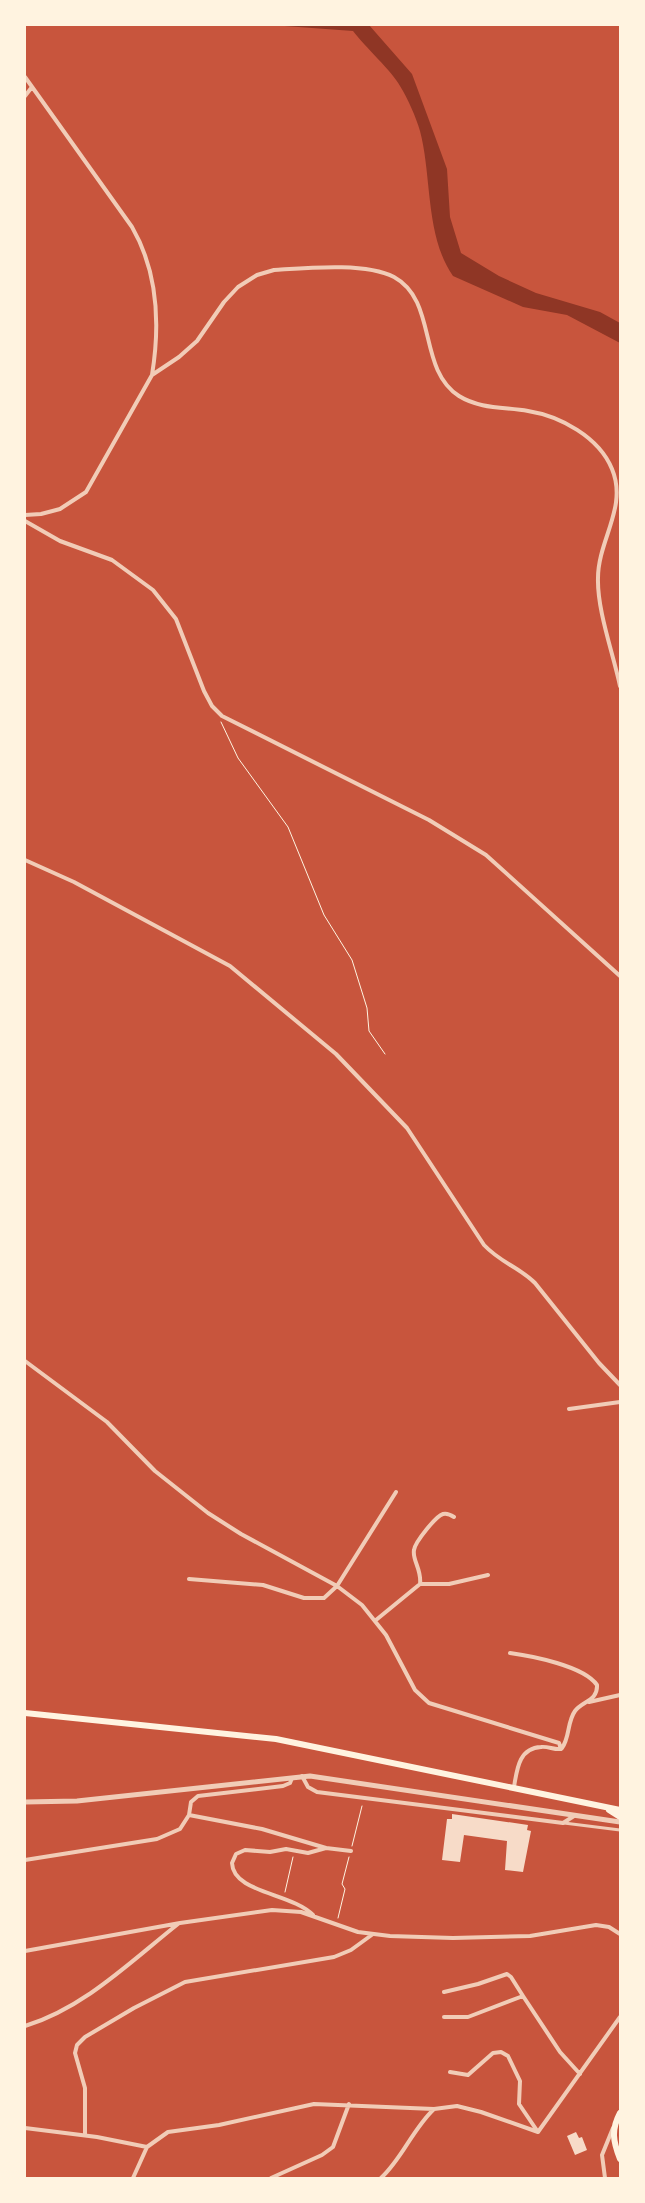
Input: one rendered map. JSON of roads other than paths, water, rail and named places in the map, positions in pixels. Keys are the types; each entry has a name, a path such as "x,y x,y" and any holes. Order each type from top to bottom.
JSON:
{"main road":[{"path":"25,1713 261,1737 512,1786 620,1810"},
{"path":"604,1807 620,1817"},
{"path":"620,2114 614,2126 614,2141 620,2159"}],"street":[{"path":"25,77 132,227 141,245 151,278 156,309 156,348 152,375 86,492 60,509 41,514 25,515"},
{"path":"25,96 32,87"},
{"path":"152,375 194,344 234,290 262,273 280,270 361,268 384,273 399,280 417,302 434,363 452,390 465,399 482,406 527,411 554,418 591,440 608,460 616,482 618,495 610,530 600,560 598,582 620,686"},
{"path":"25,521 60,541 109,558 153,590 167,605 180,626 201,685 217,712 237,724 429,820 462,839 486,855 620,976"},
{"path":"25,860 74,882 230,966 336,1054 406,1126 456,1200 471,1228 484,1245 498,1259 523,1273 535,1283 602,1367 620,1385"},
{"path":"25,1361 102,1418 155,1471 208,1513 242,1534 338,1586 362,1604 376,1620 399,1656 415,1690 430,1703 558,1742 562,1748"},
{"path":"568,1409 620,1402"},
{"path":"189,1579 263,1585 310,1599 327,1596 338,1586 396,1492"},
{"path":"420,1584 421,1572 414,1554 415,1546 440,1516 445,1514 454,1517"},
{"path":"376,1620 420,1584 449,1584 488,1575"},
{"path":"510,1652 539,1658 589,1676 597,1687 589,1702"},
{"path":"562,1748 574,1712 589,1702 620,1695"},
{"path":"512,1786 518,1765 525,1753 542,1747 562,1748"},
{"path":"302,1776 308,1787 317,1792 620,1830"},
{"path":"25,1802 77,1800 302,1776 620,1822"},
{"path":"25,1860 157,1838 180,1829 190,1815 191,1802 198,1796 285,1785 293,1777"},
{"path":"190,1815 262,1829 326,1848 351,1851"},
{"path":"563,1823 574,1816"},
{"path":"315,1916 300,1905 284,1897 245,1884 235,1876 232,1863 236,1854 245,1850 270,1852 284,1849 312,1852 326,1848"},
{"path":"25,1951 180,1923 264,1911 290,1911 315,1916 373,1934 453,1938 530,1936 596,1925 609,1927 620,1934"},
{"path":"25,2026 52,2017 80,2001 180,1923"},
{"path":"85,2135 85,2088 75,2053 77,2045 85,2037 134,2008 185,1982 331,1957 351,1950 373,1934"},
{"path":"444,1992 478,1984 507,1974 511,1977 560,2052 580,2074"},
{"path":"444,2017 472,2016 523,1996"},
{"path":"538,2132 620,2017"},
{"path":"450,2072 468,2075 491,2054 505,2053 513,2063 520,2081 519,2104 538,2132"},
{"path":"133,2178 148,2147 159,2137 176,2130 219,2125 309,2105 349,2104 434,2109 459,2107 538,2132"},
{"path":"271,2178 322,2155 333,2148 349,2104"},
{"path":"380,2178 399,2157 419,2124 434,2109"},
{"path":"604,2178 602,2155 614,2126"},
{"path":"25,2128 85,2135 148,2147"}]}
